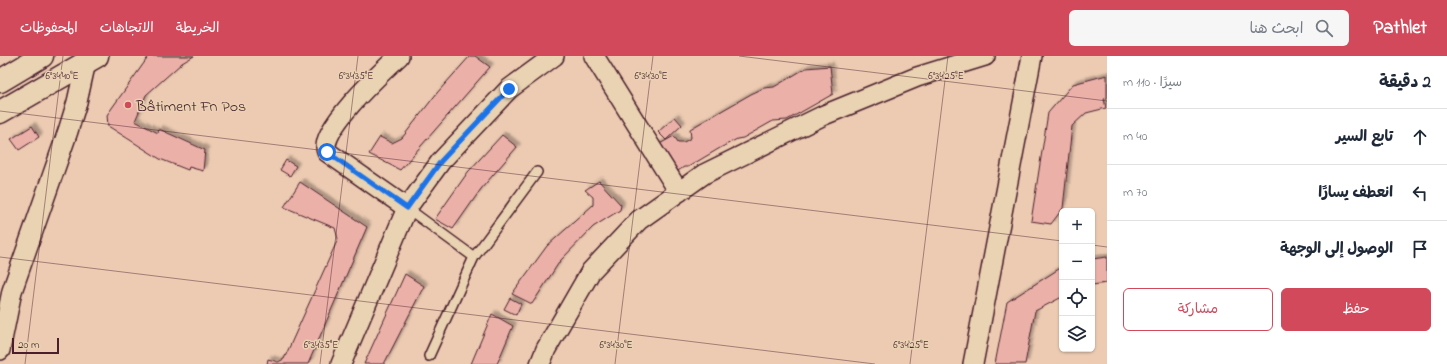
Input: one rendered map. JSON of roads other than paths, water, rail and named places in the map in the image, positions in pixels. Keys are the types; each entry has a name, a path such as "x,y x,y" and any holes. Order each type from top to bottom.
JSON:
{"main road":[{"path":"0,82 42,56"},
{"path":"0,112 90,58"}],"street":[{"path":"399,56 343,113 327,138 325,146 327,152 407,208"},
{"path":"341,364 407,208 441,161 509,89 554,56"},
{"path":"594,56 679,192"},
{"path":"540,364 546,349 591,271 639,220 704,174 824,115 917,77 985,56"},
{"path":"973,364 1032,56"},
{"path":"0,350 12,291 68,131 90,58"}],"lane":[{"path":"429,356 474,257 537,172"},
{"path":"407,208 474,257"}],"place":[{"name":"Bâtiment Fn Pos","path":"128,105"}]}
